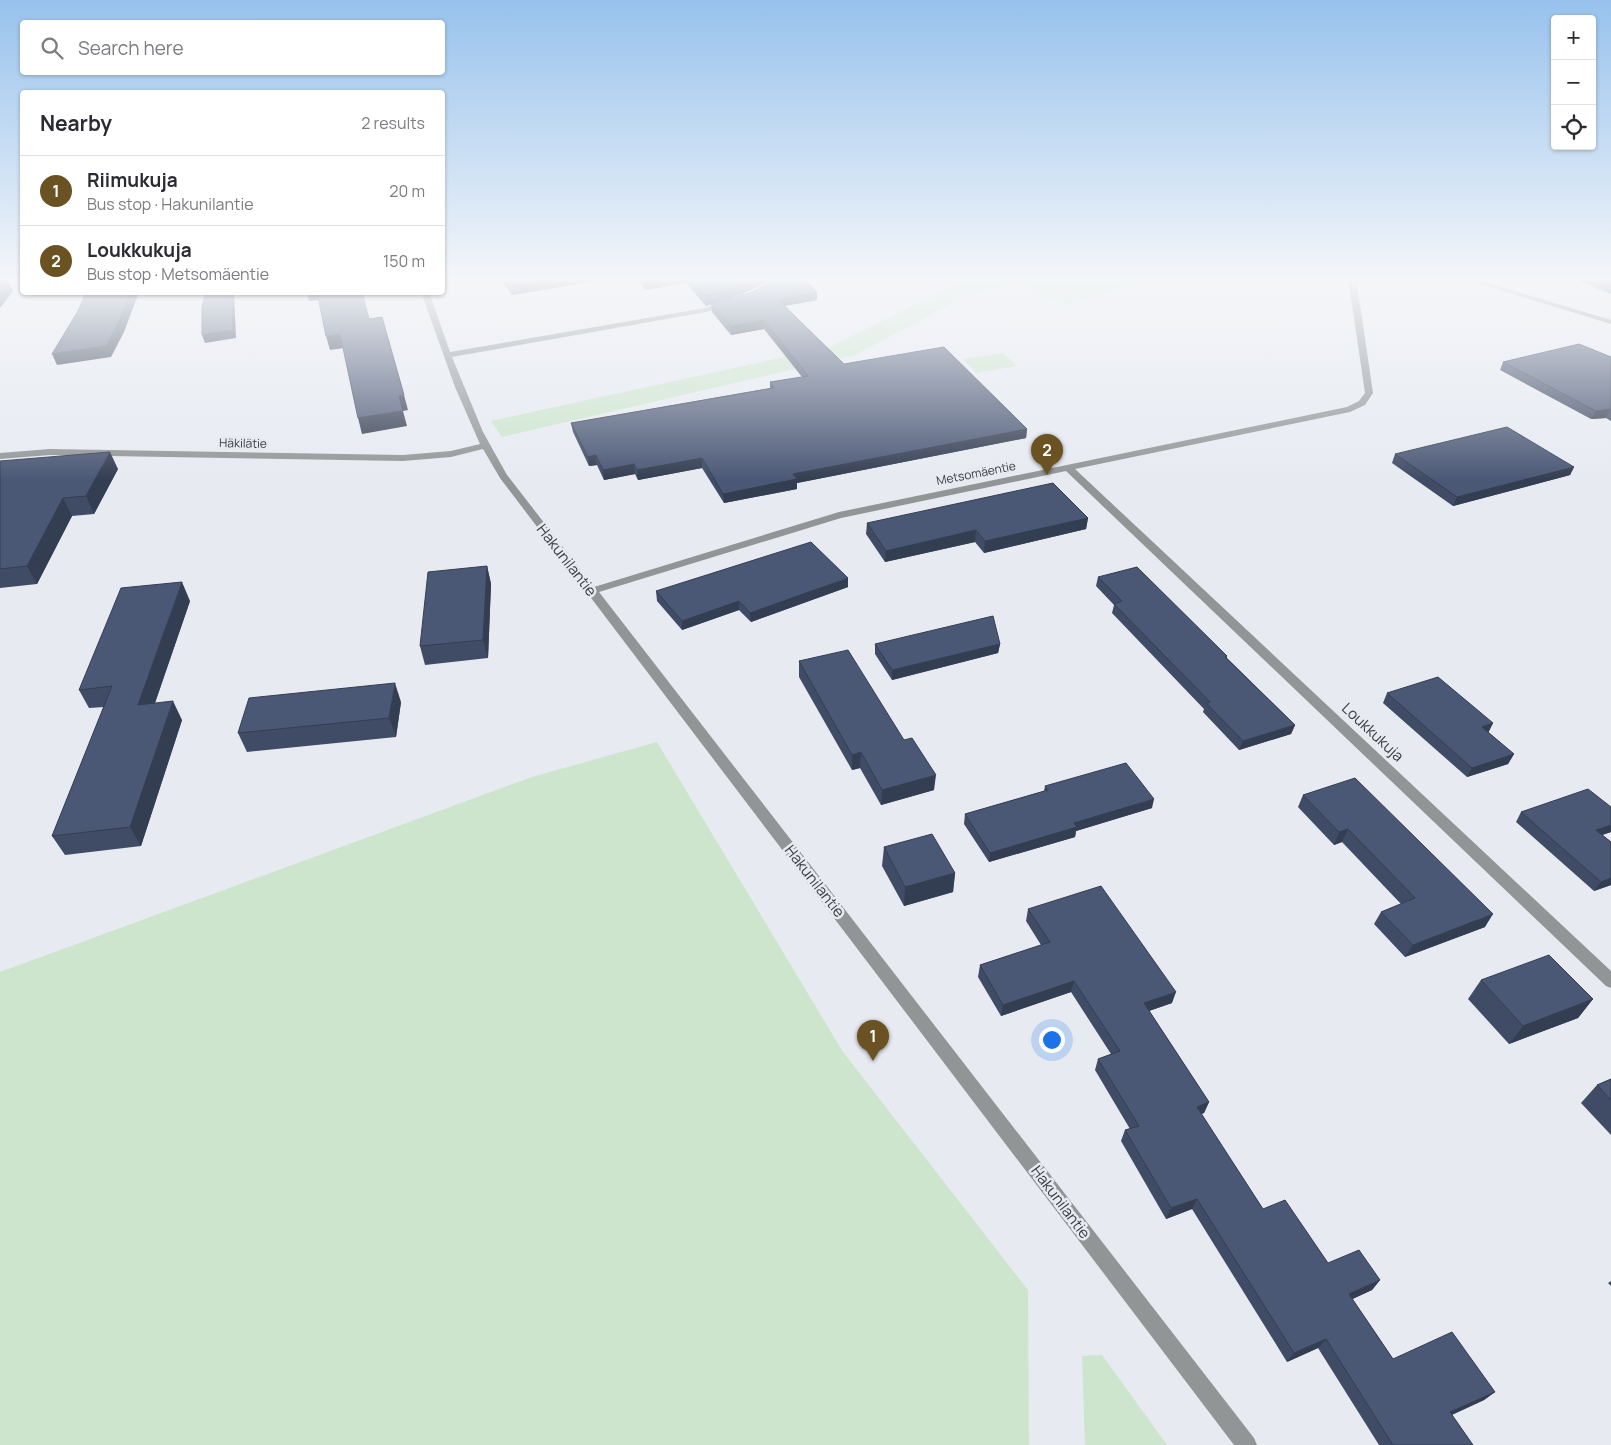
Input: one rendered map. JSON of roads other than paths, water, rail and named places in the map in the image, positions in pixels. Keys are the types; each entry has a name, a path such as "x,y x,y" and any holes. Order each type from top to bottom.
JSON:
{"street":[{"name":"Hakunilantie","path":"444,344 484,446 503,476 1247,1445"},
{"path":"448,355 509,344"},
{"name":"Metsomäentie","path":"591,591 839,514 1350,409 1366,400 1369,392 1362,344"},
{"name":"Häkilätie","path":"0,456 50,452 403,458 450,454 484,446"},
{"name":"Loukkukuja","path":"1067,467 1611,980"}],"place":[{"name":"Loukkukuja","path":"1047,475"},
{"name":"Riimukuja","path":"873,1061"}]}
